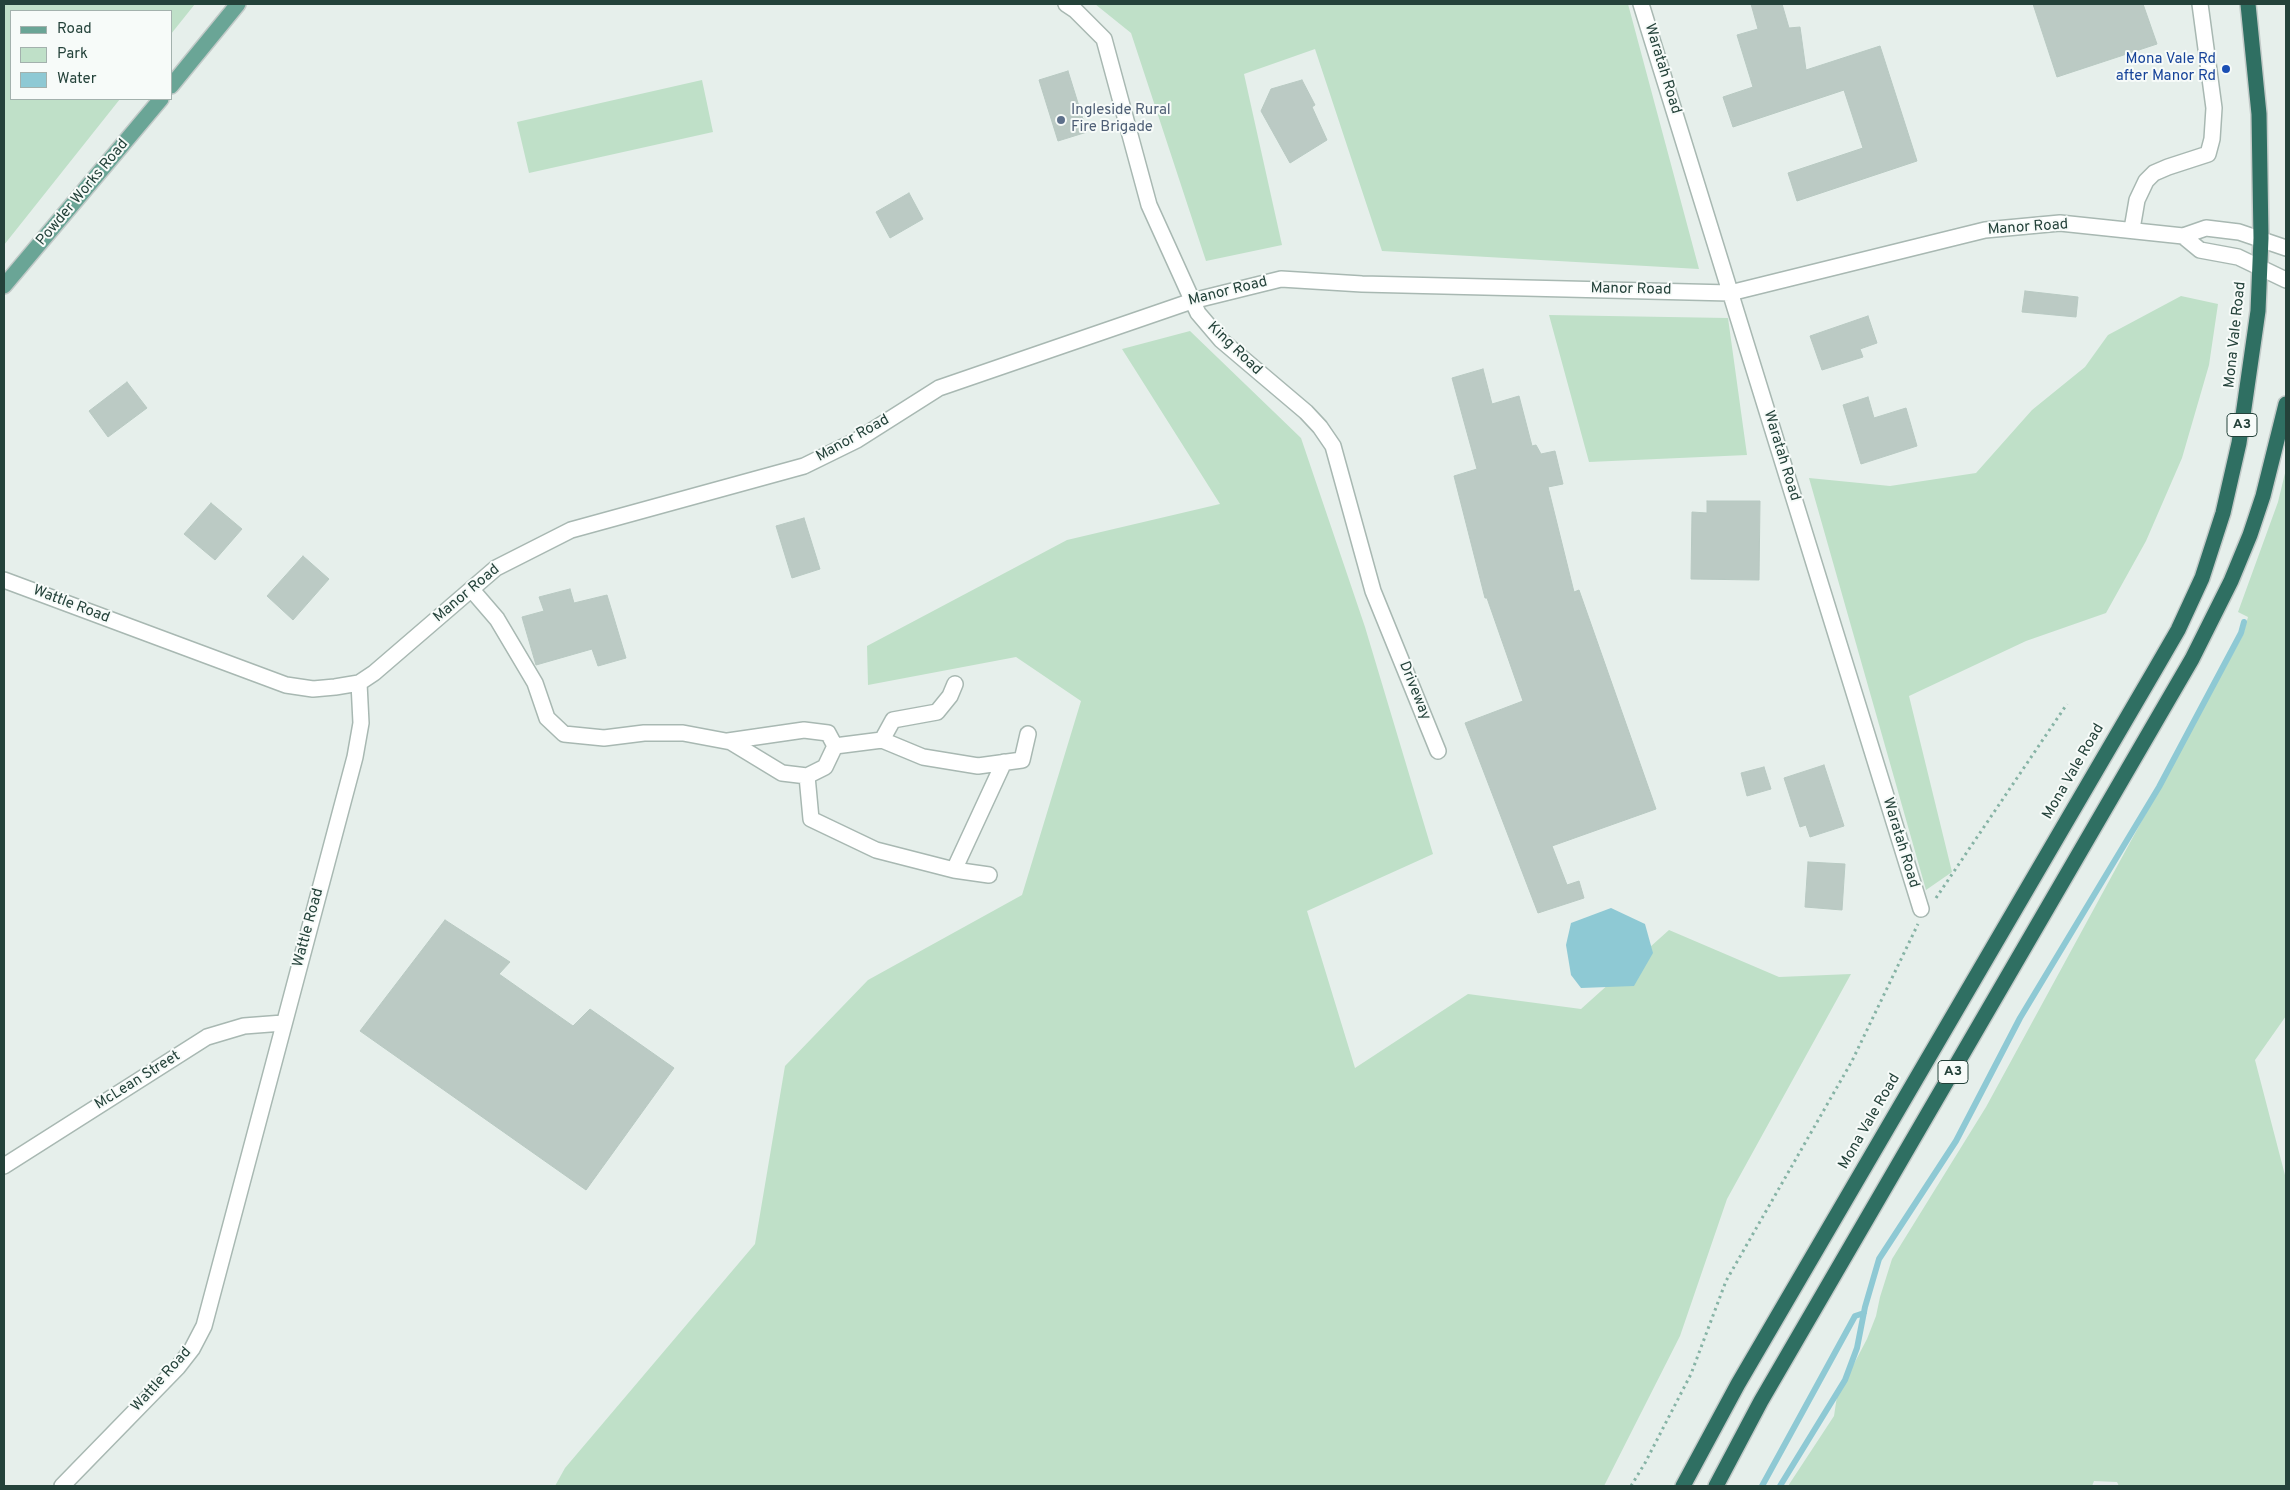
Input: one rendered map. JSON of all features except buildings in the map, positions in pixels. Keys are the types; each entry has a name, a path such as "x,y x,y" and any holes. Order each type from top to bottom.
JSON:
{"highway":[{"name":"Mona Vale Road","path":"1683,1486 1738,1384 2156,668 2190,606 2214,543 2237,452 2246,403 2258,311 2261,238 2259,114 2248,4"},
{"name":"A3","path":"1716,1486 1761,1401 2192,659 2231,581 2250,535 2263,496 2286,404"}],"main road":[{"path":"172,85 238,4"},
{"name":"Powder Works Road","path":"4,286 160,100"}],"street":[{"name":"King Road","path":"1066,4 1075,10 1104,39 1149,205 1198,313 1220,340 1306,412 1320,427 1333,446 1373,591 1390,631"},
{"name":"Waratah Road","path":"1641,4 1924,912"},
{"path":"2132,229 2137,200 2146,181 2154,173 2208,154 2212,139 2214,108 2200,4"},
{"name":"Manor Road","path":"359,683 374,673 496,568 570,530 804,466 857,440 938,388 1192,300 1281,279 1362,284 1730,293 1985,230 2027,225 2060,224 2132,229 2183,236 2206,228 2239,232 2286,248"},
{"name":"Manor Road","path":"2183,236 2200,250 2238,257 2286,280"},
{"name":"Wattle Road","path":"4,580 286,685 313,689 359,683 361,723 355,757 204,1326 192,1349 178,1367 62,1486"},
{"path":"472,590 497,619 535,683 547,718 564,734 604,738 644,733 683,733 728,741 804,730 828,733 835,746"},
{"name":"Driveway","path":"1390,631 1438,751"},
{"path":"882,740 892,716 937,712 950,696 955,684"},
{"path":"835,746 882,740 923,757 978,766 1022,760 1028,734"},
{"path":"728,741 782,773 807,776 825,767 835,746"},
{"path":"954,870 1004,762"},
{"path":"807,776 810,819 876,850 954,870 989,875"},
{"name":"McLean Street","path":"4,1166 207,1037 244,1026 283,1023"}],"path":[{"path":"1631,1486 1691,1374 1726,1281 1852,1061 1924,912 2009,792 2067,704"}],"green space":[{"path":"4,4 195,4 172,33 172,10 10,10 10,100 119,100 4,245"},
{"path":"1095,4 1628,4 1699,269 1382,251 1315,49 1244,74 1282,245 1206,261 1131,33"},
{"path":"702,80 713,132 529,173 517,122"},
{"path":"2181,296 2218,304 2209,365 2182,458 2146,541 2106,613 2026,641 1909,696 1952,872 1926,890 1809,478 1890,486 1976,473 2032,410 2085,367 2108,335"},
{"path":"1549,315 1728,318 1747,455 1589,462"},
{"path":"1190,331 1301,438 1365,627 1433,854 1307,911 1355,1068 1468,994 1581,1009 1669,930 1779,977 1851,974 1727,1199 1680,1336 1604,1486 555,1486 565,1468 755,1244 785,1066 868,980 1022,895 1081,701 1016,657 868,685 867,646 1067,540 1220,504 1122,349"},
{"path":"2286,469 2286,1016 2255,1060 2286,1179 2286,1486 2119,1486 2117,1482 2094,1481 2092,1486 1788,1486 1834,1416 1837,1396 1867,1339 1876,1316 1892,1259 1986,1107 2243,635 2248,617 2238,612 2278,502"}],"water":[{"path":"1611,908 1645,924 1653,953 1634,986 1581,988 1571,975 1566,945 1571,923"}],"waterway":[{"path":"1780,1486 1845,1380 1857,1348 1865,1307 1879,1259 1956,1141 2020,1018 2159,787 2241,633 2244,622"},
{"path":"1762,1486 1855,1316 1864,1313"}],"place":[{"name":"Mona Vale Rd after Manor Rd","path":"2226,69"},
{"name":"Ingleside Rural Fire Brigade","path":"1061,120"}]}
